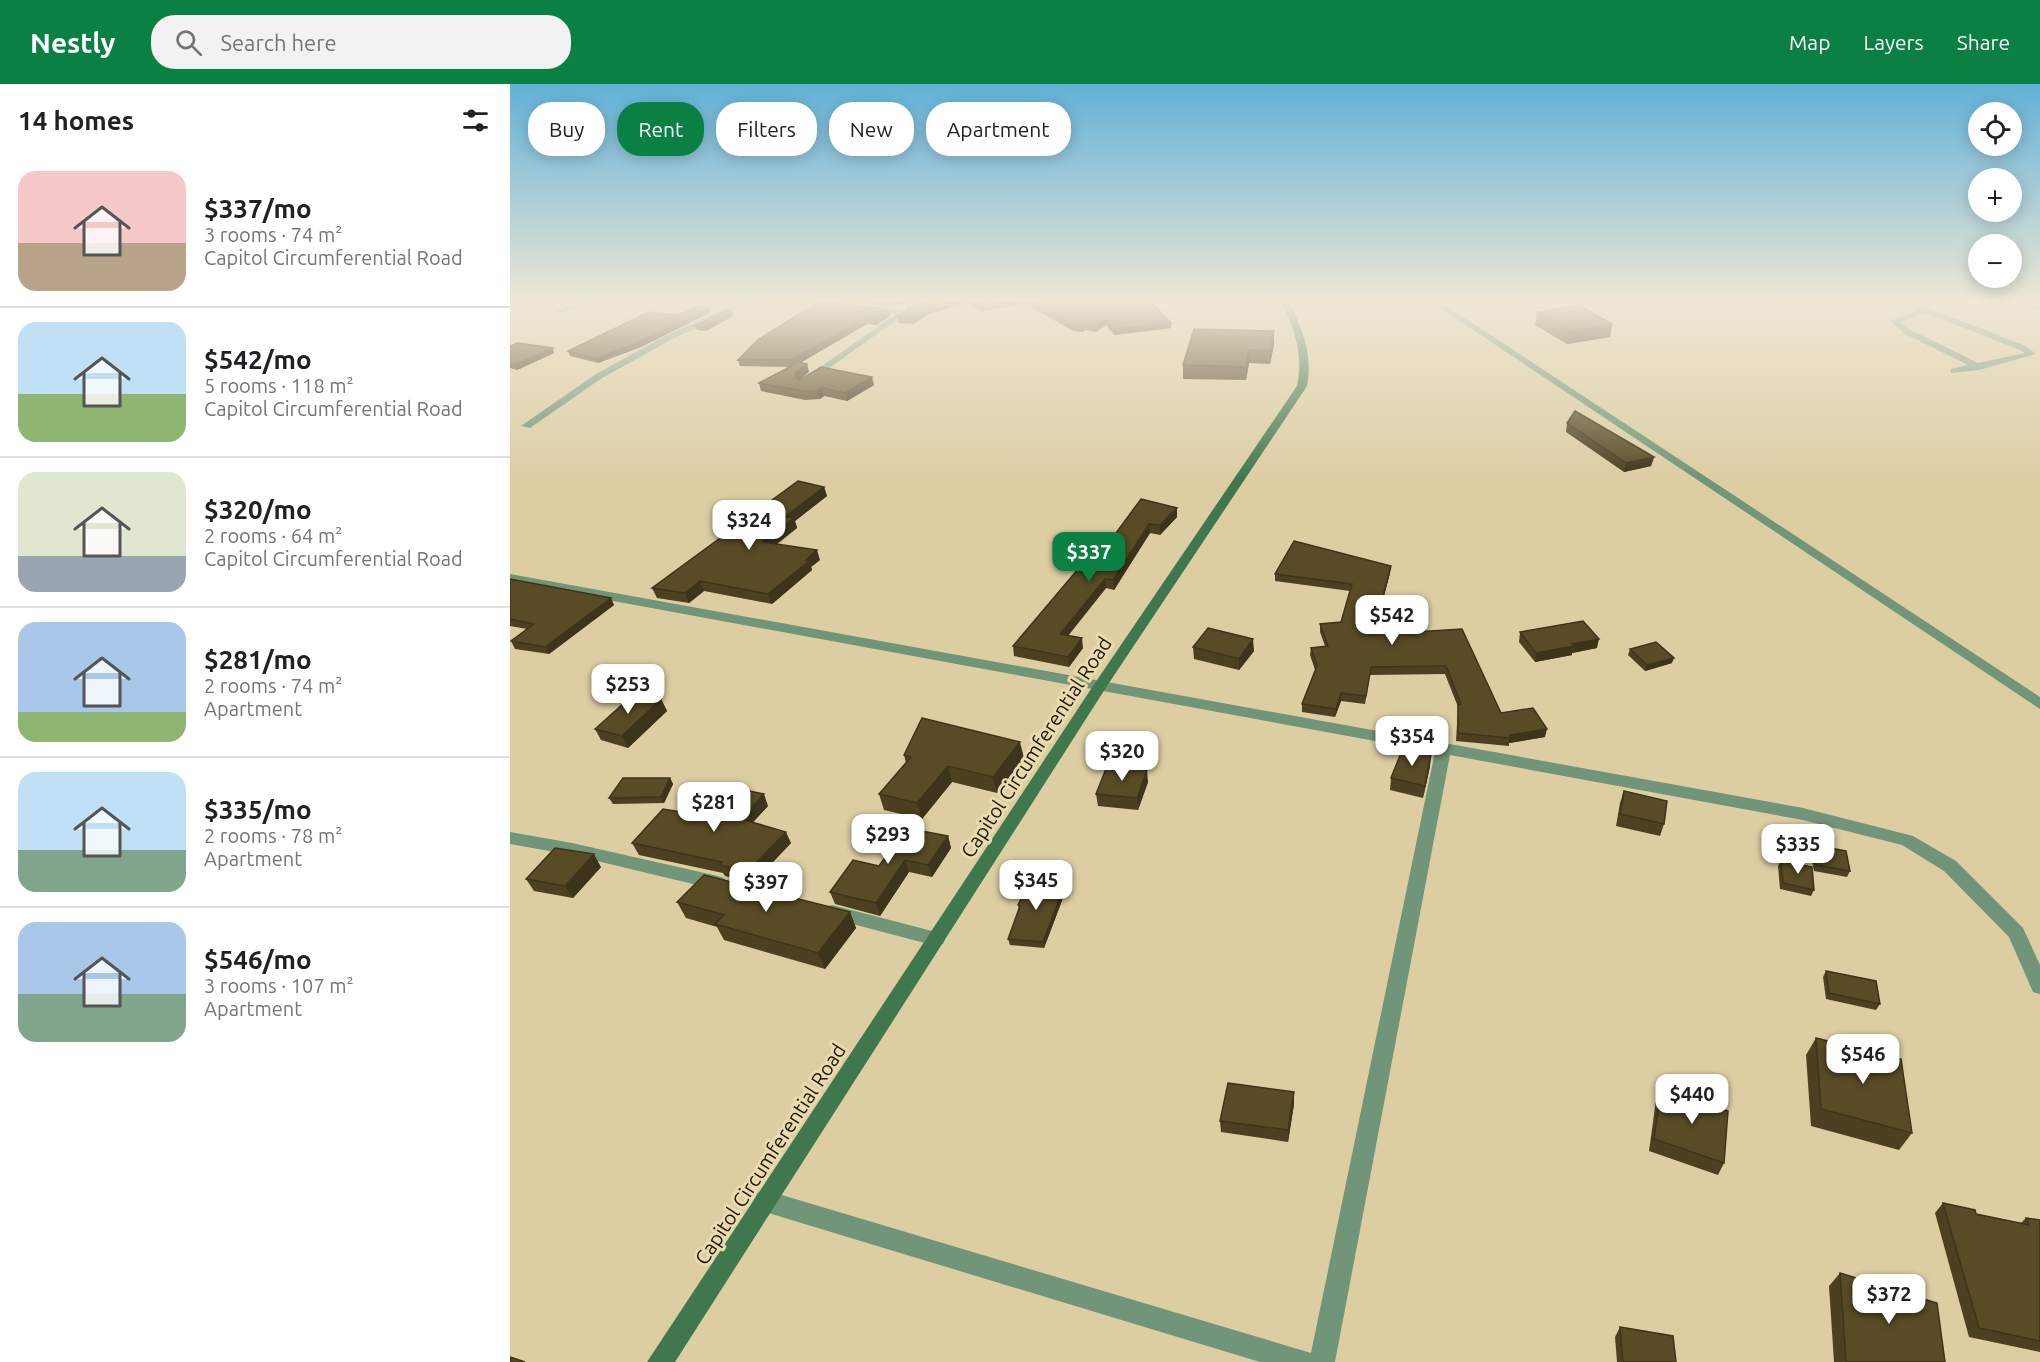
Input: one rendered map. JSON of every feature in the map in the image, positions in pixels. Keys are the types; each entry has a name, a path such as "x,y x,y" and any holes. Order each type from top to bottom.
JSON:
{"main road":[{"name":"Capitol Circumferential Road","path":"660,1362 1100,686 1302,386 1307,359"}],"street":[{"path":"526,426 599,376 631,359"},
{"path":"803,383 839,359"},
{"path":"1521,359 2040,704"},
{"path":"1964,359 1979,366"},
{"path":"1954,372 2012,359"},
{"path":"510,578 1803,814 1907,840 1950,866 2016,933 2040,986"},
{"path":"1322,1362 1443,749"},
{"path":"510,838 572,849 730,886"},
{"path":"819,909 936,939"},
{"path":"765,1201 1302,1362"}],"building":[{"path":"510,359 529,359 515,365 510,364"},
{"path":"739,359 793,359 791,360 738,360"},
{"path":"1185,359 1247,359 1246,367 1183,365"},
{"path":"799,362 807,364 795,373 796,378 800,380 821,367 872,377 845,393 822,388 817,391 803,391 759,383"},
{"path":"1575,411 1654,457 1626,463 1567,423"},
{"path":"798,481 824,487 785,517 794,518 763,542 817,550 806,560 809,561 768,594 700,581 685,593 652,588"},
{"path":"1141,499 1177,508 1160,525 1149,524 1113,580 1105,579 1060,634 1082,638 1068,657 1013,646 1084,562 1094,563"},
{"path":"1294,541 1391,566 1376,622 1394,621 1398,633 1462,629 1501,713 1533,708 1547,729 1510,735 1510,738 1458,733 1458,705 1461,704 1446,666 1371,667 1366,696 1341,693 1336,709 1302,704 1317,666 1311,648 1328,646 1320,624 1341,622 1352,584 1275,574"},
{"path":"510,579 611,598 545,647 511,641 534,624 510,619"},
{"path":"1583,621 1599,639 1536,653 1520,632"},
{"path":"1208,628 1253,639 1239,659 1193,647"},
{"path":"1656,642 1674,658 1647,665 1630,649"},
{"path":"634,694 661,699 622,736 595,729"},
{"path":"922,718 1020,742 993,777 948,766 917,803 879,794 911,757 904,755"},
{"path":"1403,748 1431,754 1425,786 1391,778"},
{"path":"1107,766 1147,770 1137,798 1096,794"},
{"path":"623,778 670,778 661,797 609,798"},
{"path":"735,788 764,794 741,819 786,832 747,872 720,865 722,862 632,843 663,809 707,816"},
{"path":"1624,791 1667,801 1664,824 1620,814"},
{"path":"910,822 922,831 948,836 928,865 905,860 876,903 830,892 853,860 879,866"},
{"path":"1813,845 1846,851 1850,871 1816,865"},
{"path":"555,848 594,854 565,886 526,879"},
{"path":"1781,860 1812,867 1814,890 1783,883"},
{"path":"704,875 850,912 818,953 715,924 724,915 677,902"},
{"path":"1031,879 1065,884 1043,942 1008,939 1020,906 1018,905"},
{"path":"1826,971 1876,981 1880,1004 1829,993"},
{"path":"1816,1038 1901,1059 1912,1133 1821,1109"},
{"path":"1228,1083 1294,1092 1288,1130 1220,1121"},
{"path":"1661,1088 1728,1111 1724,1163 1654,1139"},
{"path":"1943,1203 1975,1210 1976,1214 2029,1225 2026,1218 2040,1220 2040,1341 1979,1328"},
{"path":"1840,1273 1937,1303 1945,1362 1846,1362"},
{"path":"1620,1327 1673,1336 1676,1362 1623,1362"},
{"path":"510,1357 525,1362 510,1362"}]}
